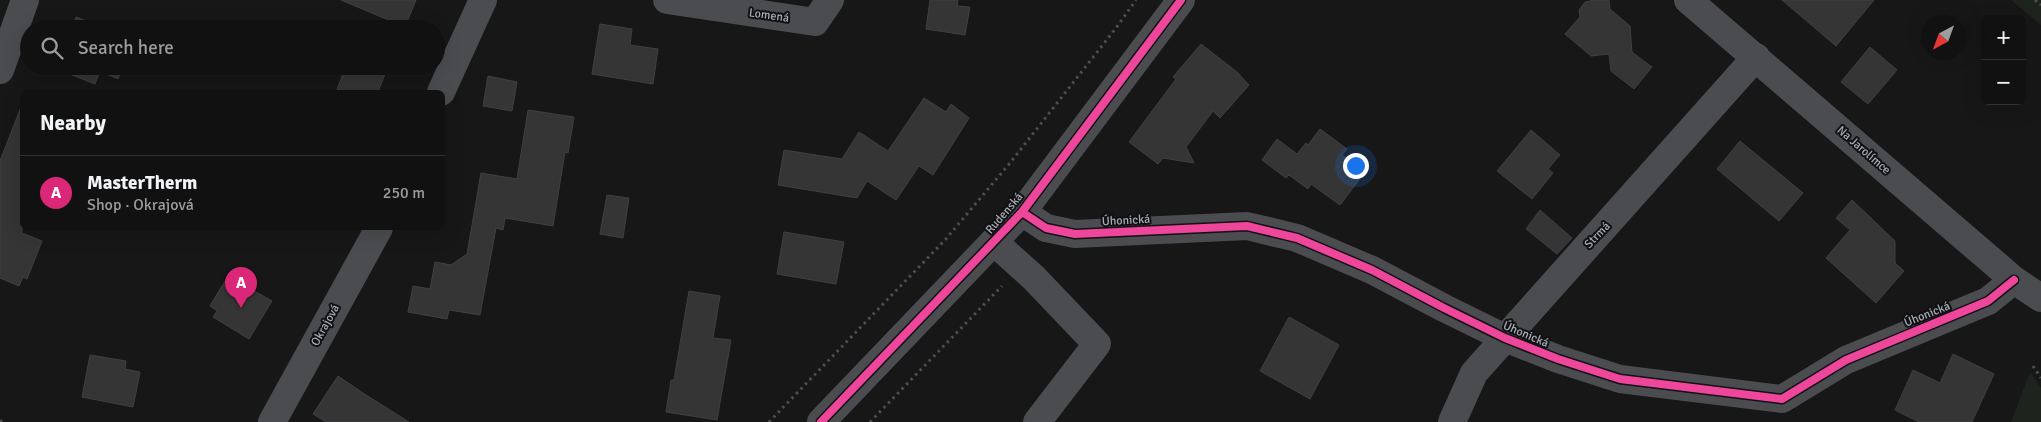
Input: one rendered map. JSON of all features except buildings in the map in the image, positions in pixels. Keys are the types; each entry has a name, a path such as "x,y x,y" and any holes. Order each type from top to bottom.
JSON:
{"street":[{"path":"0,70 25,0"},
{"path":"442,90 483,0"},
{"name":"Lomená","path":"667,0 815,22 830,0"},
{"name":"Rudenská","path":"821,422 1022,212 1181,0"},
{"name":"Na Jarolímce","path":"1688,0 2014,280 2041,298"},
{"name":"Strmá","path":"1452,422 1474,373 1557,278 1756,58"},
{"name":"Úhonická","path":"1022,212 1046,228 1075,234 1247,226 1298,238 1372,270 1505,338 1558,359 1620,378 1782,399 1846,360 1988,301 2014,280"},
{"name":"Okrajová","path":"272,422 378,230"},
{"path":"994,242 1097,344 1038,422"}],"path":[{"path":"769,422 945,240 1016,155 1136,0"},
{"path":"2035,0 2041,5"},
{"path":"870,422 1021,267"},
{"path":"2033,366 2041,378"},
{"path":"2037,372 2041,369"},
{"path":"0,421 5,422"}],"shaded area":[{"path":"2011,0 2041,0 2041,25"},
{"path":"2030,372 2041,388 2041,422 2011,422"}],"cycle path":[{"path":"821,422 1022,212 1181,0"},
{"path":"1022,212 1046,228 1075,234 1247,226 1297,238 1372,270 1505,338 1558,359 1620,379 1782,399 1846,360 1988,301 2014,280"}],"place":[{"name":"MasterTherm","path":"241,308"}]}
